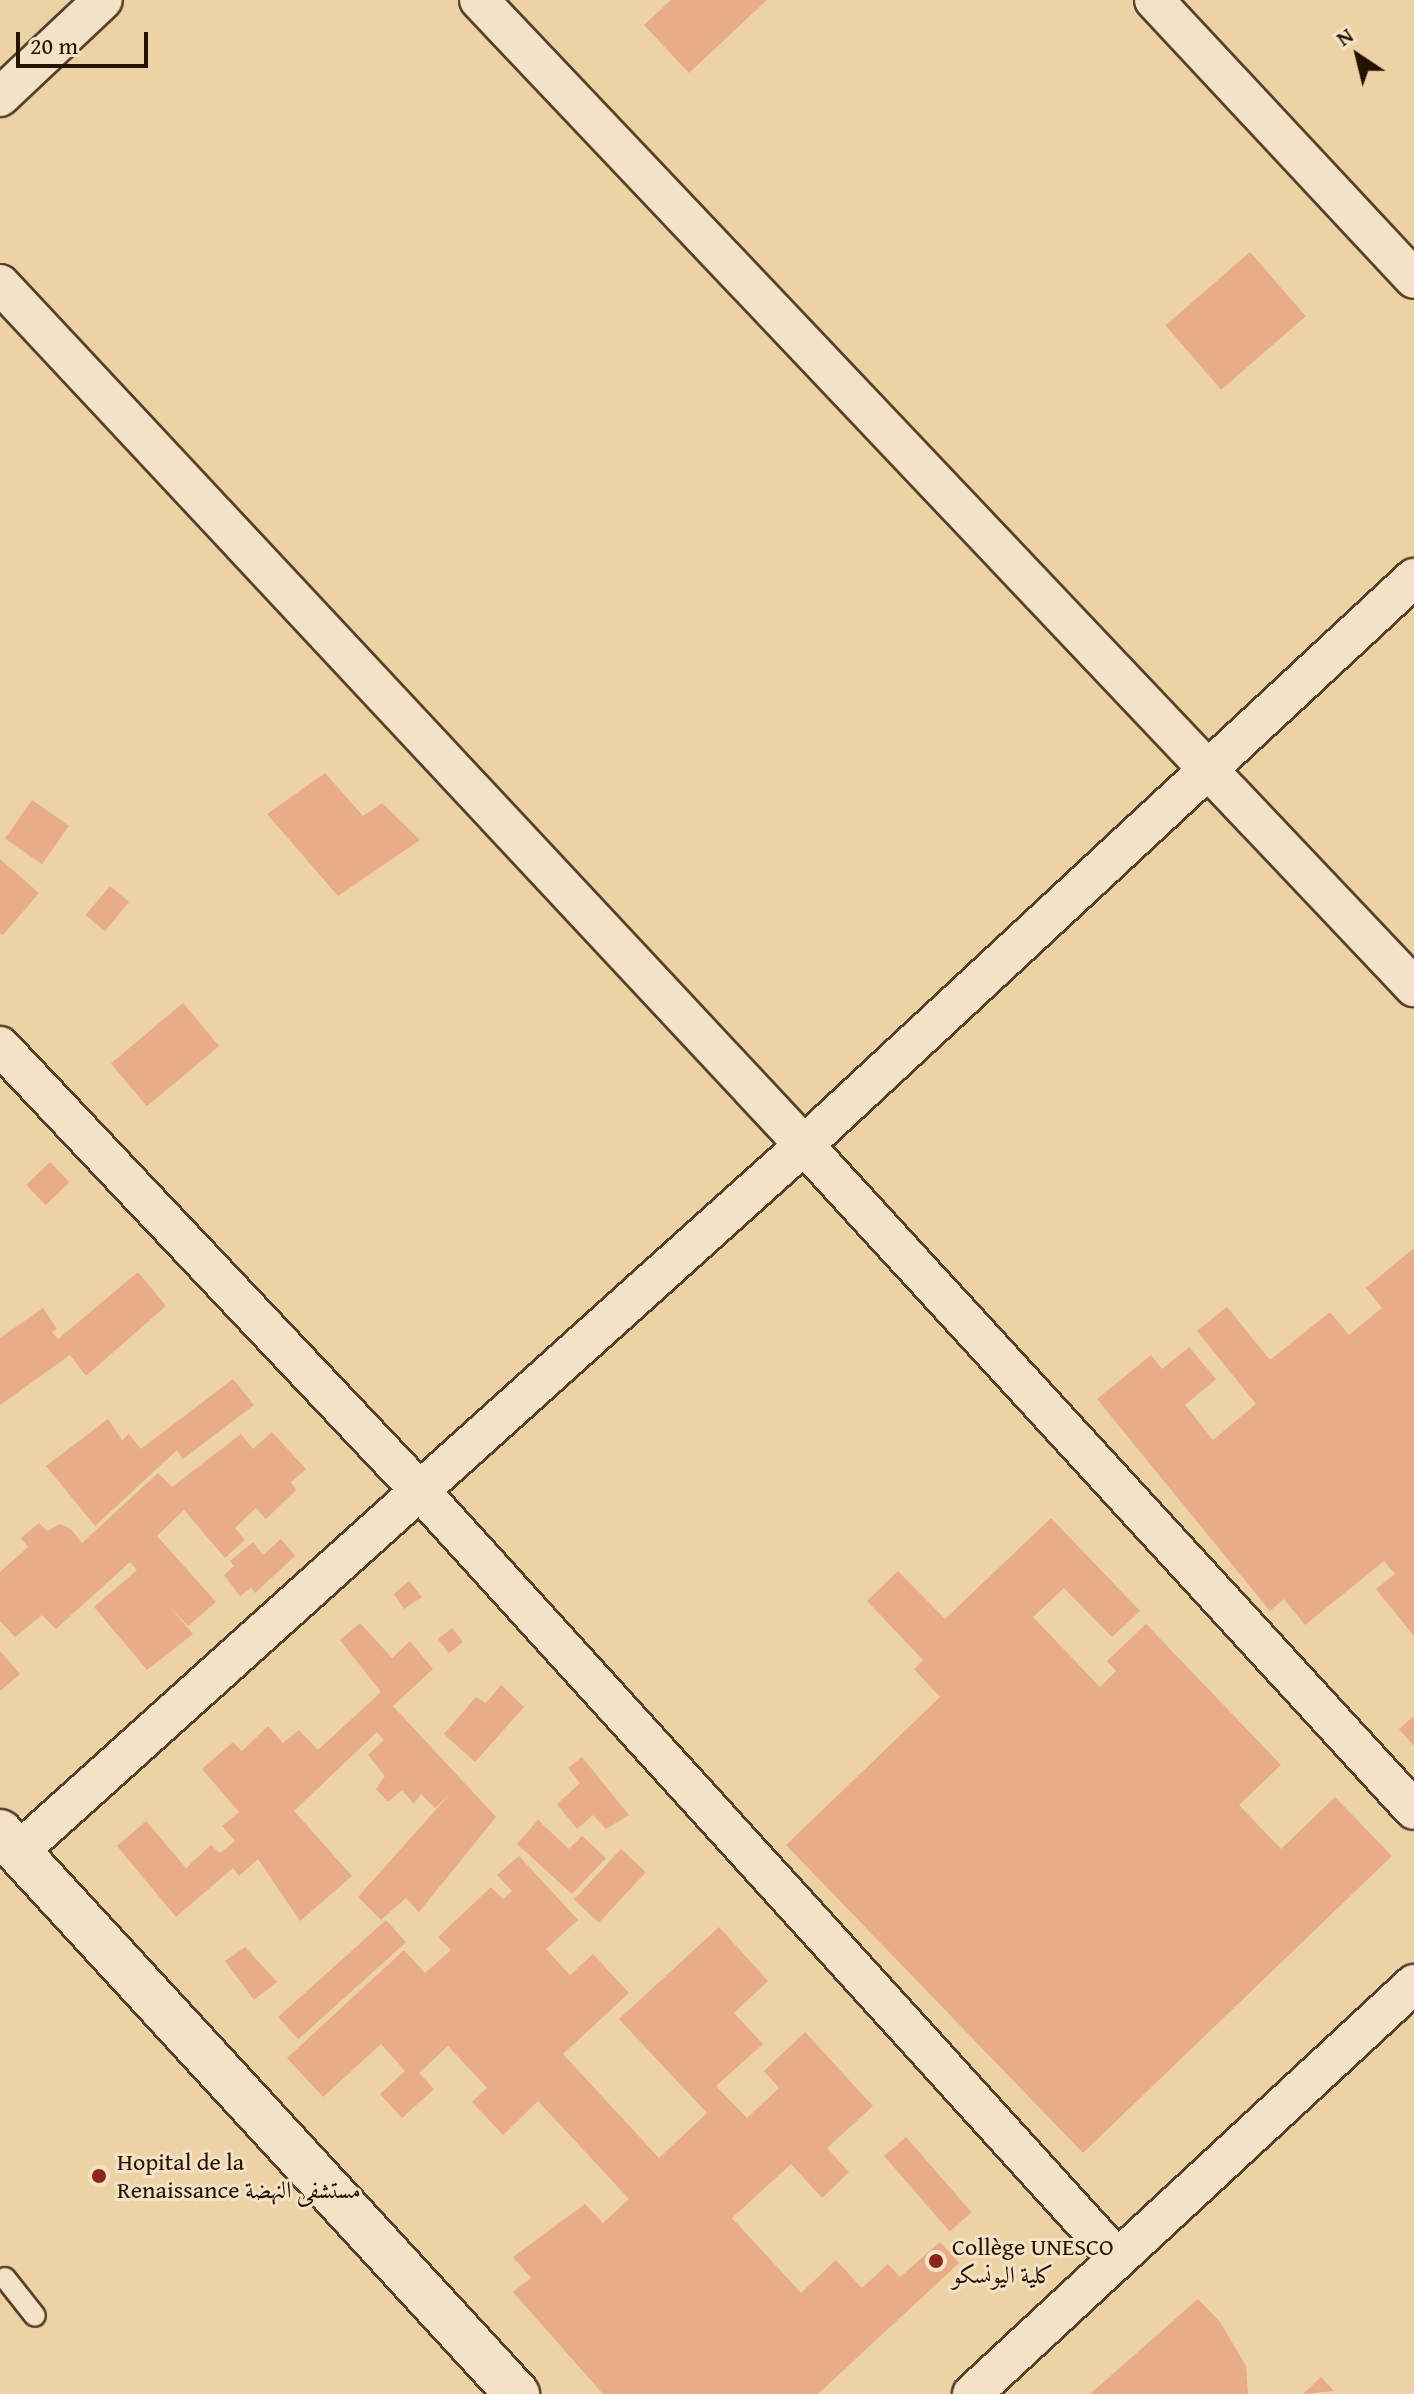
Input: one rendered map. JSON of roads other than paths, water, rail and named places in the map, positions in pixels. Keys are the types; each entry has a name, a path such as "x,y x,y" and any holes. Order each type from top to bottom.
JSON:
{"street":[{"path":"0,97 103,0"},
{"path":"479,0 1414,987"},
{"path":"1154,0 1414,279"},
{"path":"0,284 804,1145 1414,1810"},
{"path":"517,2394 9,1842 422,1493 804,1145 1414,578"},
{"path":"0,1046 422,1493 1116,2257"},
{"path":"972,2394 1116,2257 1414,1984"}],"lane":[{"path":"2,2277 35,2316"}],"place":[{"name":"Hopital de la Renaissance مستشفى النهضة","path":"99,2176"},
{"name":"Collège UNESCO كلية اليونسكو","path":"936,2261"}]}
